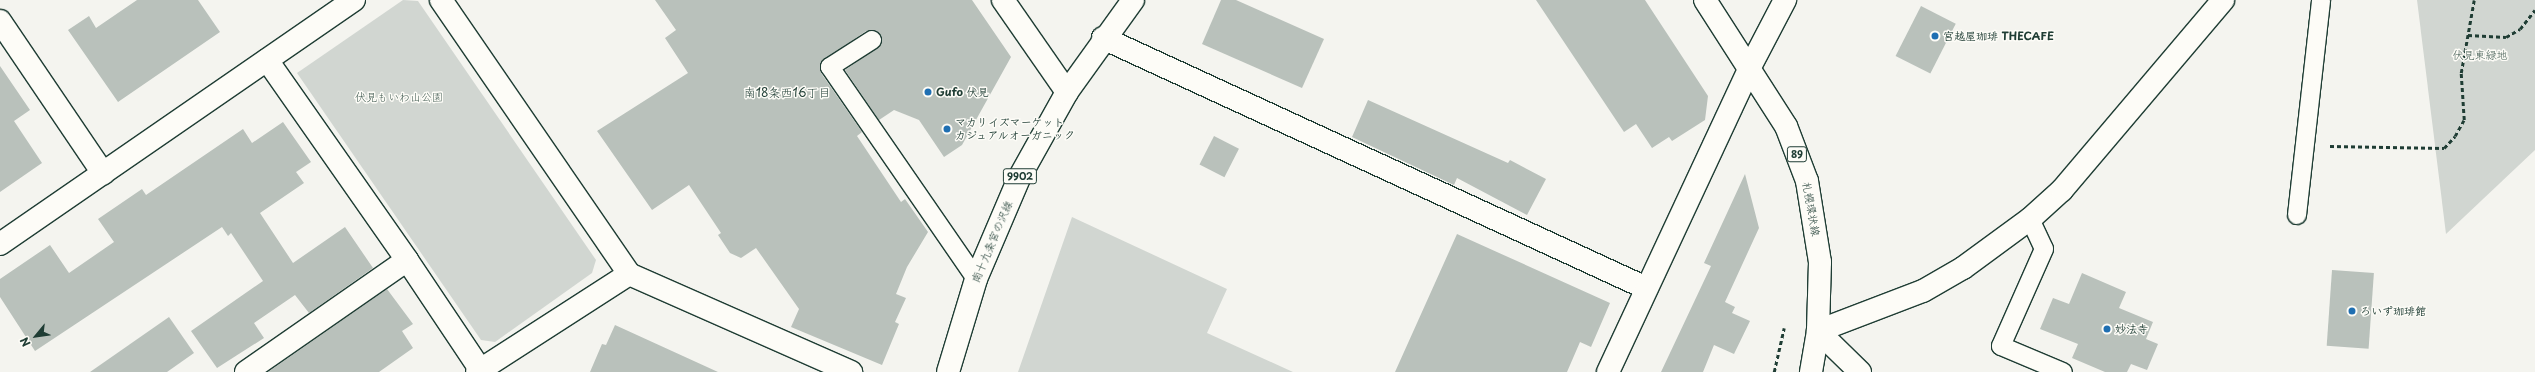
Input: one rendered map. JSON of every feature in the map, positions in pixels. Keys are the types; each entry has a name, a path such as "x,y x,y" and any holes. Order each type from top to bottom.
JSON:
{"street":[{"path":"0,244 354,0"},
{"path":"441,0 629,274 851,372"},
{"path":"1003,0 1067,92"},
{"name":"南十九条宮の沢線","path":"948,372 976,279 1019,178 1067,92 1103,38 1133,0"},
{"name":"札幌環状線","path":"1706,0 1750,67 1786,126 1807,181 1820,262 1818,331 1810,372"},
{"path":"1608,372 1750,67 1785,0"},
{"path":"1860,372 1818,331 1923,291 1963,268 2030,219 2062,190 2223,0"},
{"path":"0,21 103,173"},
{"path":"1103,38 1646,288"},
{"path":"267,60 407,260 478,371 629,274"},
{"path":"246,372 407,260"}],"lane":[{"path":"2297,215 2321,0"},
{"path":"872,40 830,68 976,279"},
{"path":"2030,219 2044,249 2001,346 2038,367 2063,372"}],"path":[{"path":"2305,146 2444,148 2464,120 2461,73 2474,0"},
{"path":"2468,34 2506,37 2520,29 2535,10"},
{"path":"1774,372 1784,328"}],"green space":[{"name":"伏見もいわ山公園","path":"403,0 418,1 596,260 592,273 495,342 481,340 297,73"},
{"name":"伏見東緑地","path":"2417,0 2535,0 2535,150 2446,234"},
{"path":"1072,217 1227,289 1207,333 1293,372 1018,372"}],"building":[{"path":"137,0 198,0 220,32 118,102 68,30 89,16 96,28"},
{"path":"655,0 972,0 1011,57 962,145 944,157 919,120 894,110 879,120 845,70 881,45 882,39 877,31 866,31 820,63 821,73 862,132 857,136 901,202 905,199 928,232 907,267 896,294 906,298 895,322 899,324 882,365 791,327 799,309 756,248 741,258 730,253 718,235 721,233 689,185 652,210 597,131 688,73 665,38 676,30"},
{"path":"1221,0 1236,0 1324,39 1302,88 1202,44"},
{"path":"1536,0 1645,0 1708,96 1705,120 1672,141 1669,137 1652,148 1636,124 1624,132"},
{"path":"1921,6 1956,24 1930,74 1896,56"},
{"path":"0,66 30,110 14,121 42,163 0,192"},
{"path":"1368,100 1508,163 1510,160 1546,179 1527,215 1457,178 1454,185 1352,137"},
{"path":"283,122 311,162 296,172 304,183 260,213 293,263 345,227 373,268 309,313 295,295 254,323 264,338 217,368 191,331 263,281 231,233 228,236 222,227 35,351 0,297 0,279 50,245 69,273 114,242 98,219 142,189 146,195 243,129 252,143"},
{"path":"1214,136 1239,149 1224,177 1199,165"},
{"path":"1745,174 1759,228 1725,302 1735,307 1732,313 1750,321 1734,354 1714,345 1703,372 1661,372 1711,266 1704,263"},
{"path":"1457,234 1610,303 1591,347 1580,342 1567,372 1395,372"},
{"path":"2332,270 2374,273 2369,349 2327,346"},
{"path":"2082,273 2126,292 2119,308 2153,322 2146,339 2158,344 2147,370 2131,364 2127,372 2105,372 2072,358 2078,344 2040,329 2053,298 2069,304"},
{"path":"387,289 413,324 402,331 413,348 379,372 268,372"},
{"path":"169,317 194,353 167,372 90,372"},
{"path":"615,325 718,372 590,372 602,344 606,345"}],"place":[{"name":"宮越屋珈琲 THECAFE","path":"1935,36"},
{"name":"Gufo 伏見","path":"928,92"},
{"name":"マカリイズマーケット カジュアルオーガニック","path":"947,129"},
{"name":"ろいず珈琲館","path":"2352,311"},
{"name":"妙法寺","path":"2107,329"}],"district":[{"name":"南18条西16丁目","path":"787,93"}]}
